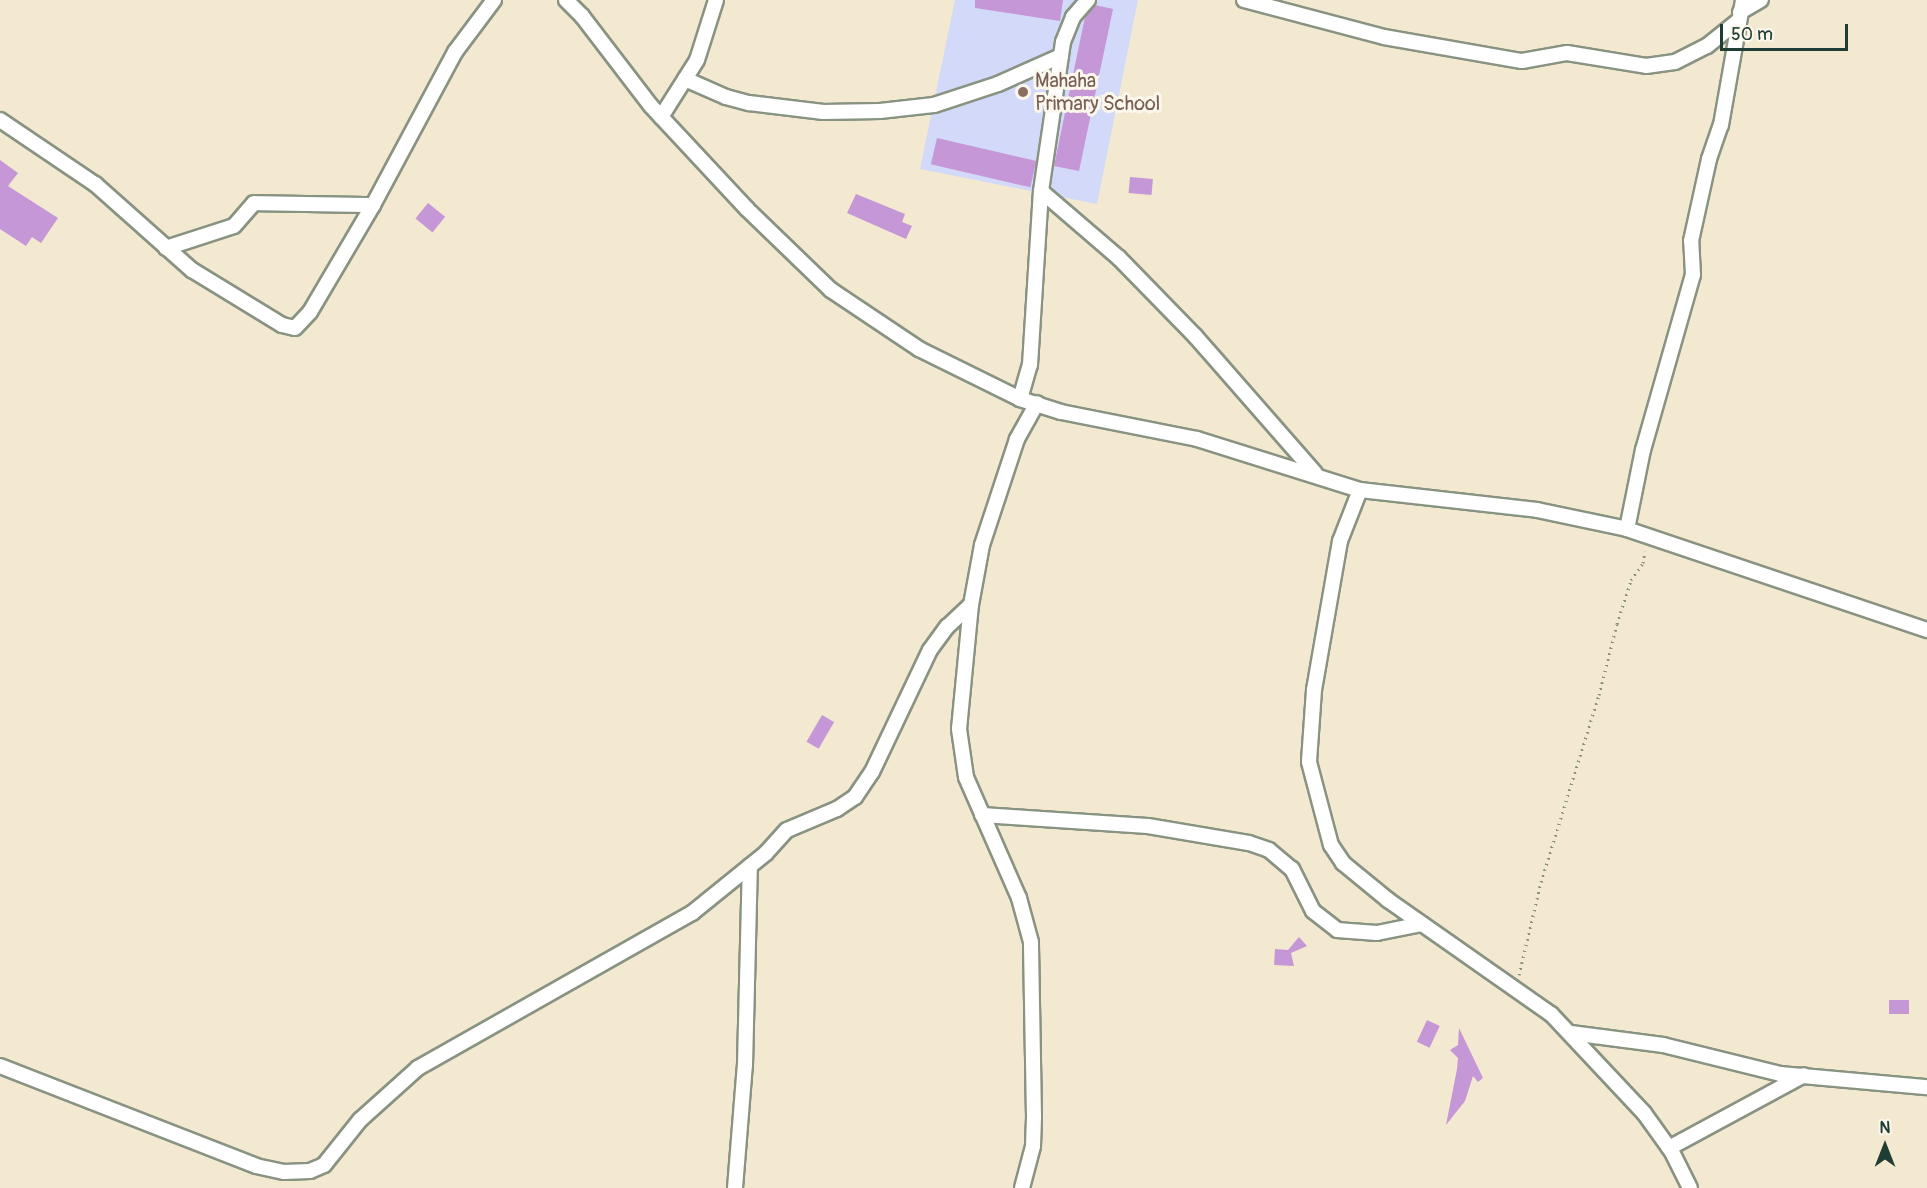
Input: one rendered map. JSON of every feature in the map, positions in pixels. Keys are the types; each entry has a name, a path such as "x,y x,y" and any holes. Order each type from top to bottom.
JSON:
{"street":[{"path":"0,120 95,184 166,248 238,300 282,325 295,328 310,312 373,205 455,52 494,0"},
{"path":"661,117 697,60 716,0"},
{"path":"1020,399 1026,387 1030,364 1041,191 1061,56 1073,17 1088,0"},
{"path":"1244,0 1384,37 1522,61 1567,54 1646,66 1675,62 1707,46 1740,11 1761,0"},
{"path":"568,1 661,117 747,209 831,290 919,349 1020,399 1061,412 1197,439 1360,490 1537,510 1627,529 1927,630"},
{"path":"1627,529 1643,450 1693,275 1691,241 1709,159 1721,125 1740,11"},
{"path":"685,79 726,97 749,103 823,112 880,111 934,105 998,84 1061,56"},
{"path":"1041,191 1119,258 1195,336 1317,475"},
{"path":"166,248 234,226 254,203 373,205"},
{"path":"1022,1188 1033,1146 1031,942 1019,898 966,777 959,729 971,605 982,545 1004,477 1037,403"},
{"path":"1360,490 1340,541 1320,649 1309,762 1321,820 1342,863 1422,924 1516,989 1571,1033 1644,1113 1669,1148 1690,1188"},
{"path":"0,1066 256,1166 284,1172 310,1171 324,1165 360,1120 418,1068 692,913 750,866 787,830 837,809 855,797 872,772 930,650 947,627 971,605"},
{"path":"982,815 1148,826 1249,843 1269,850 1292,869 1313,911 1337,930 1377,933 1422,924"},
{"path":"735,1188 745,1065 750,866"},
{"path":"1571,1033 1663,1045 1780,1074 1927,1087"},
{"path":"1669,1148 1804,1075"}],"path":[{"path":"1516,989 1541,882 1596,706 1631,580 1642,563 1645,535"}],"shaded area":[{"path":"955,0 1138,0 1097,204 920,169"}],"building":[{"path":"975,0 1063,0 1060,21 975,8"},
{"path":"1095,5 1113,9 1079,171 1054,166 1085,17"},
{"path":"937,138 1036,161 1030,187 931,164"},
{"path":"0,160 18,173 8,186 58,218 41,243 32,237 26,246 0,229"},
{"path":"1130,177 1153,179 1152,195 1129,193"},
{"path":"856,194 905,214 902,222 912,226 906,239 847,213"},
{"path":"428,203 445,217 433,232 415,219"},
{"path":"822,715 834,722 819,749 806,742"},
{"path":"1299,937 1307,946 1291,953 1294,966 1274,965 1275,949 1288,950"},
{"path":"1889,1000 1909,1000 1909,1014 1889,1014"},
{"path":"1427,1020 1440,1026 1430,1048 1417,1042"},
{"path":"1459,1028 1483,1078 1478,1082 1473,1076 1465,1101 1446,1125 1458,1058 1450,1050 1458,1045"}],"place":[{"name":"Mahaha Primary School","path":"1023,92"}]}
